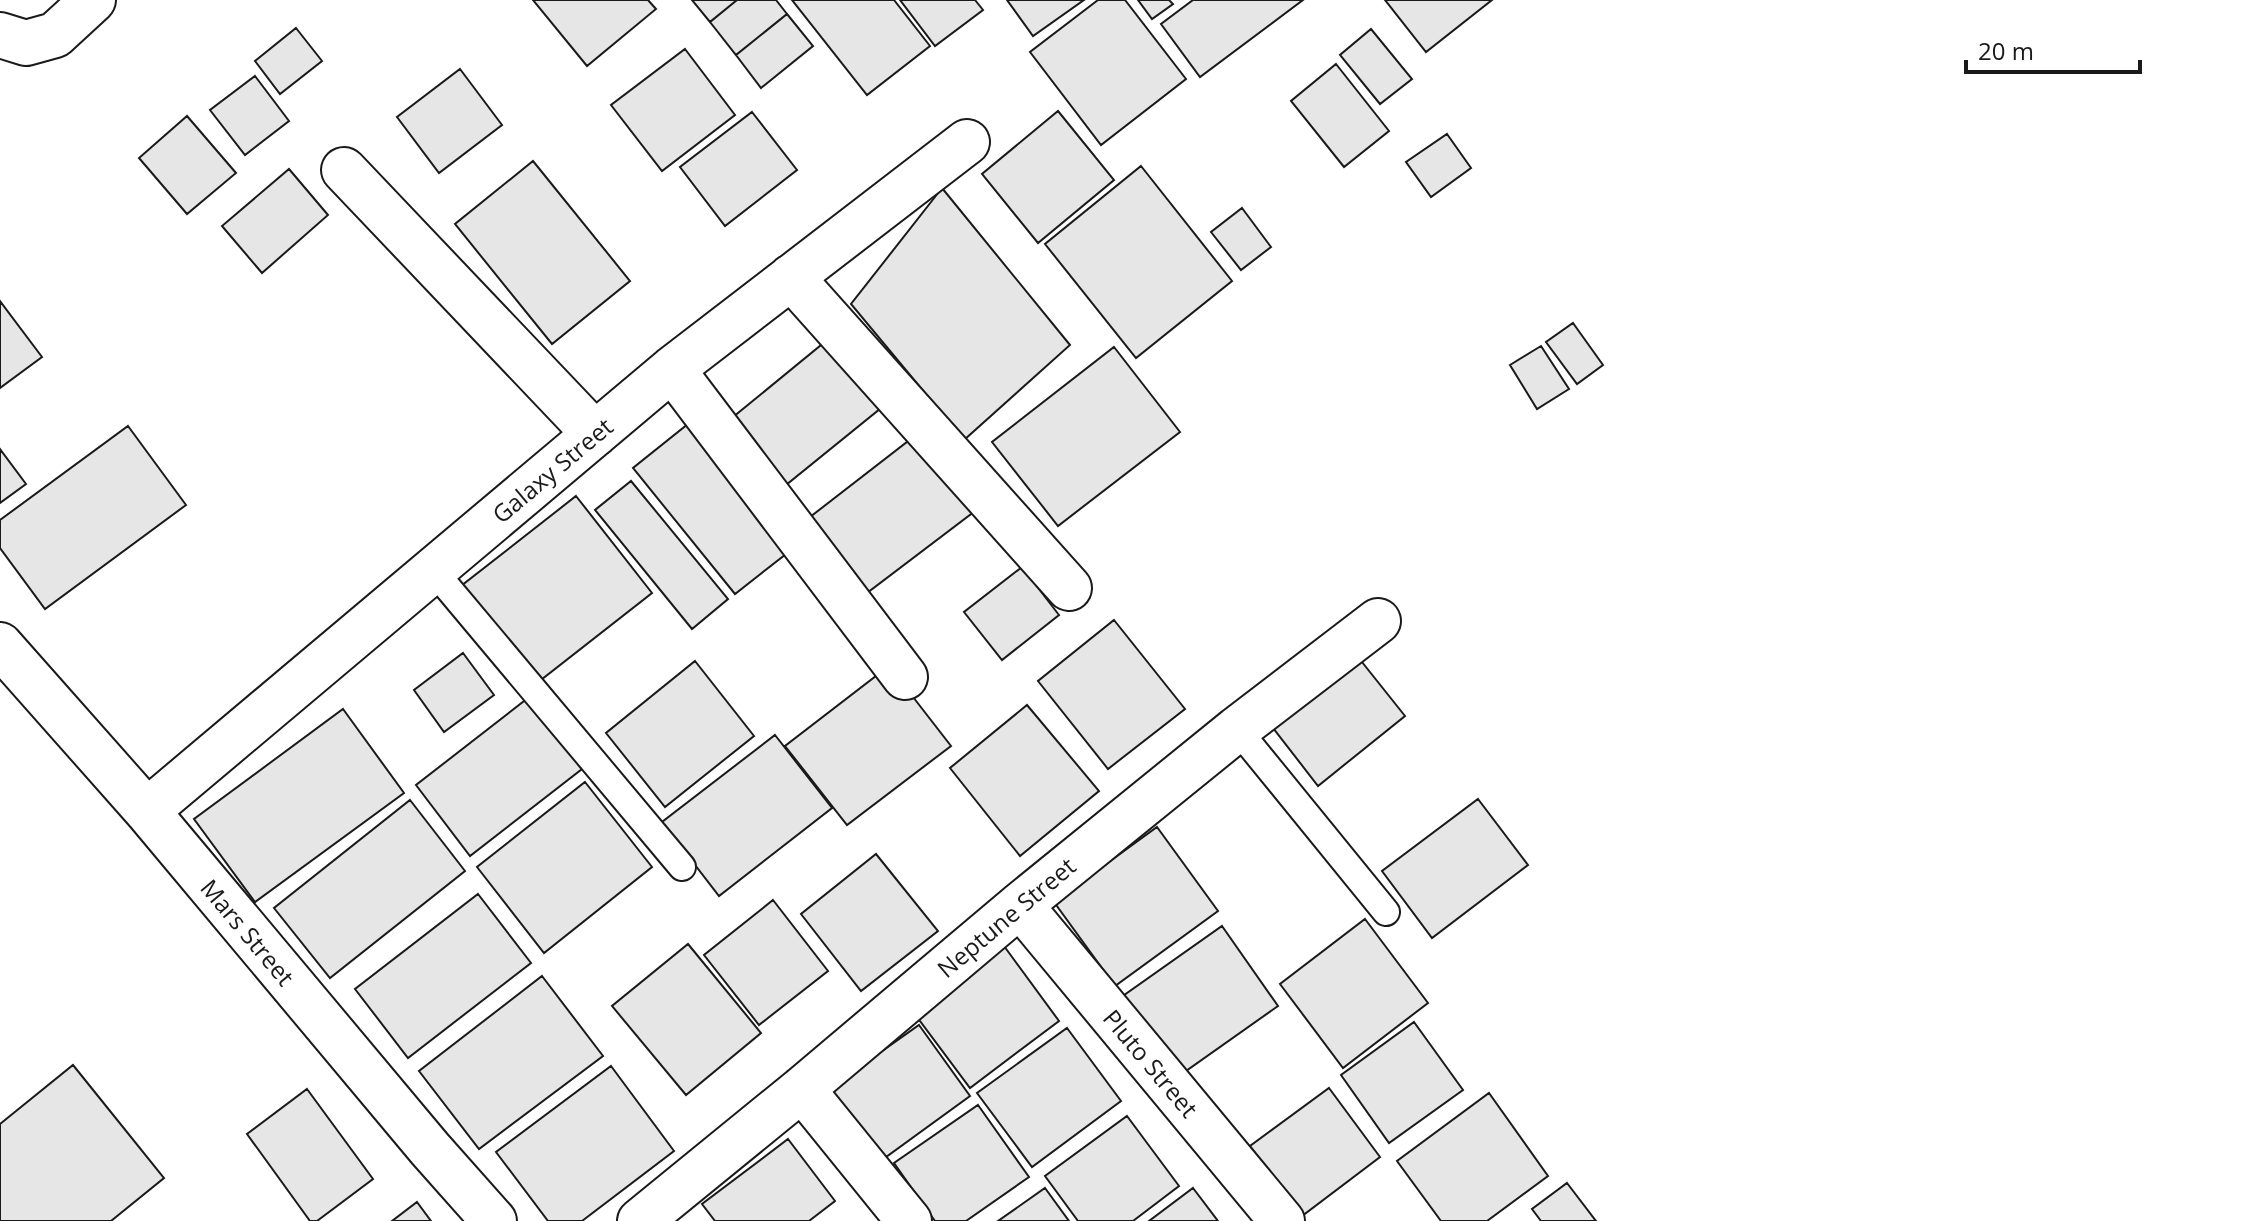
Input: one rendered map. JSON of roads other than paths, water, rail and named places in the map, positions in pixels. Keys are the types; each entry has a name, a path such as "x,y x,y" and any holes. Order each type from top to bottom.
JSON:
{"street":[{"path":"0,35 26,43 55,35 93,0"},
{"name":"Galaxy Street","path":"147,811 672,369 967,142"},
{"path":"344,170 595,434"},
{"path":"791,277 1069,588"},
{"path":"672,369 905,677"},
{"name":"Neptune Street","path":"640,1221 1020,905 1237,729 1378,621"},
{"name":"Mars Street","path":"0,645 147,811 494,1221"},
{"name":"Pluto Street","path":"1020,905 1282,1221"},
{"path":"802,1089 909,1221"}],"lane":[{"path":"433,570 682,867"},
{"path":"1237,729 1386,912"}]}
